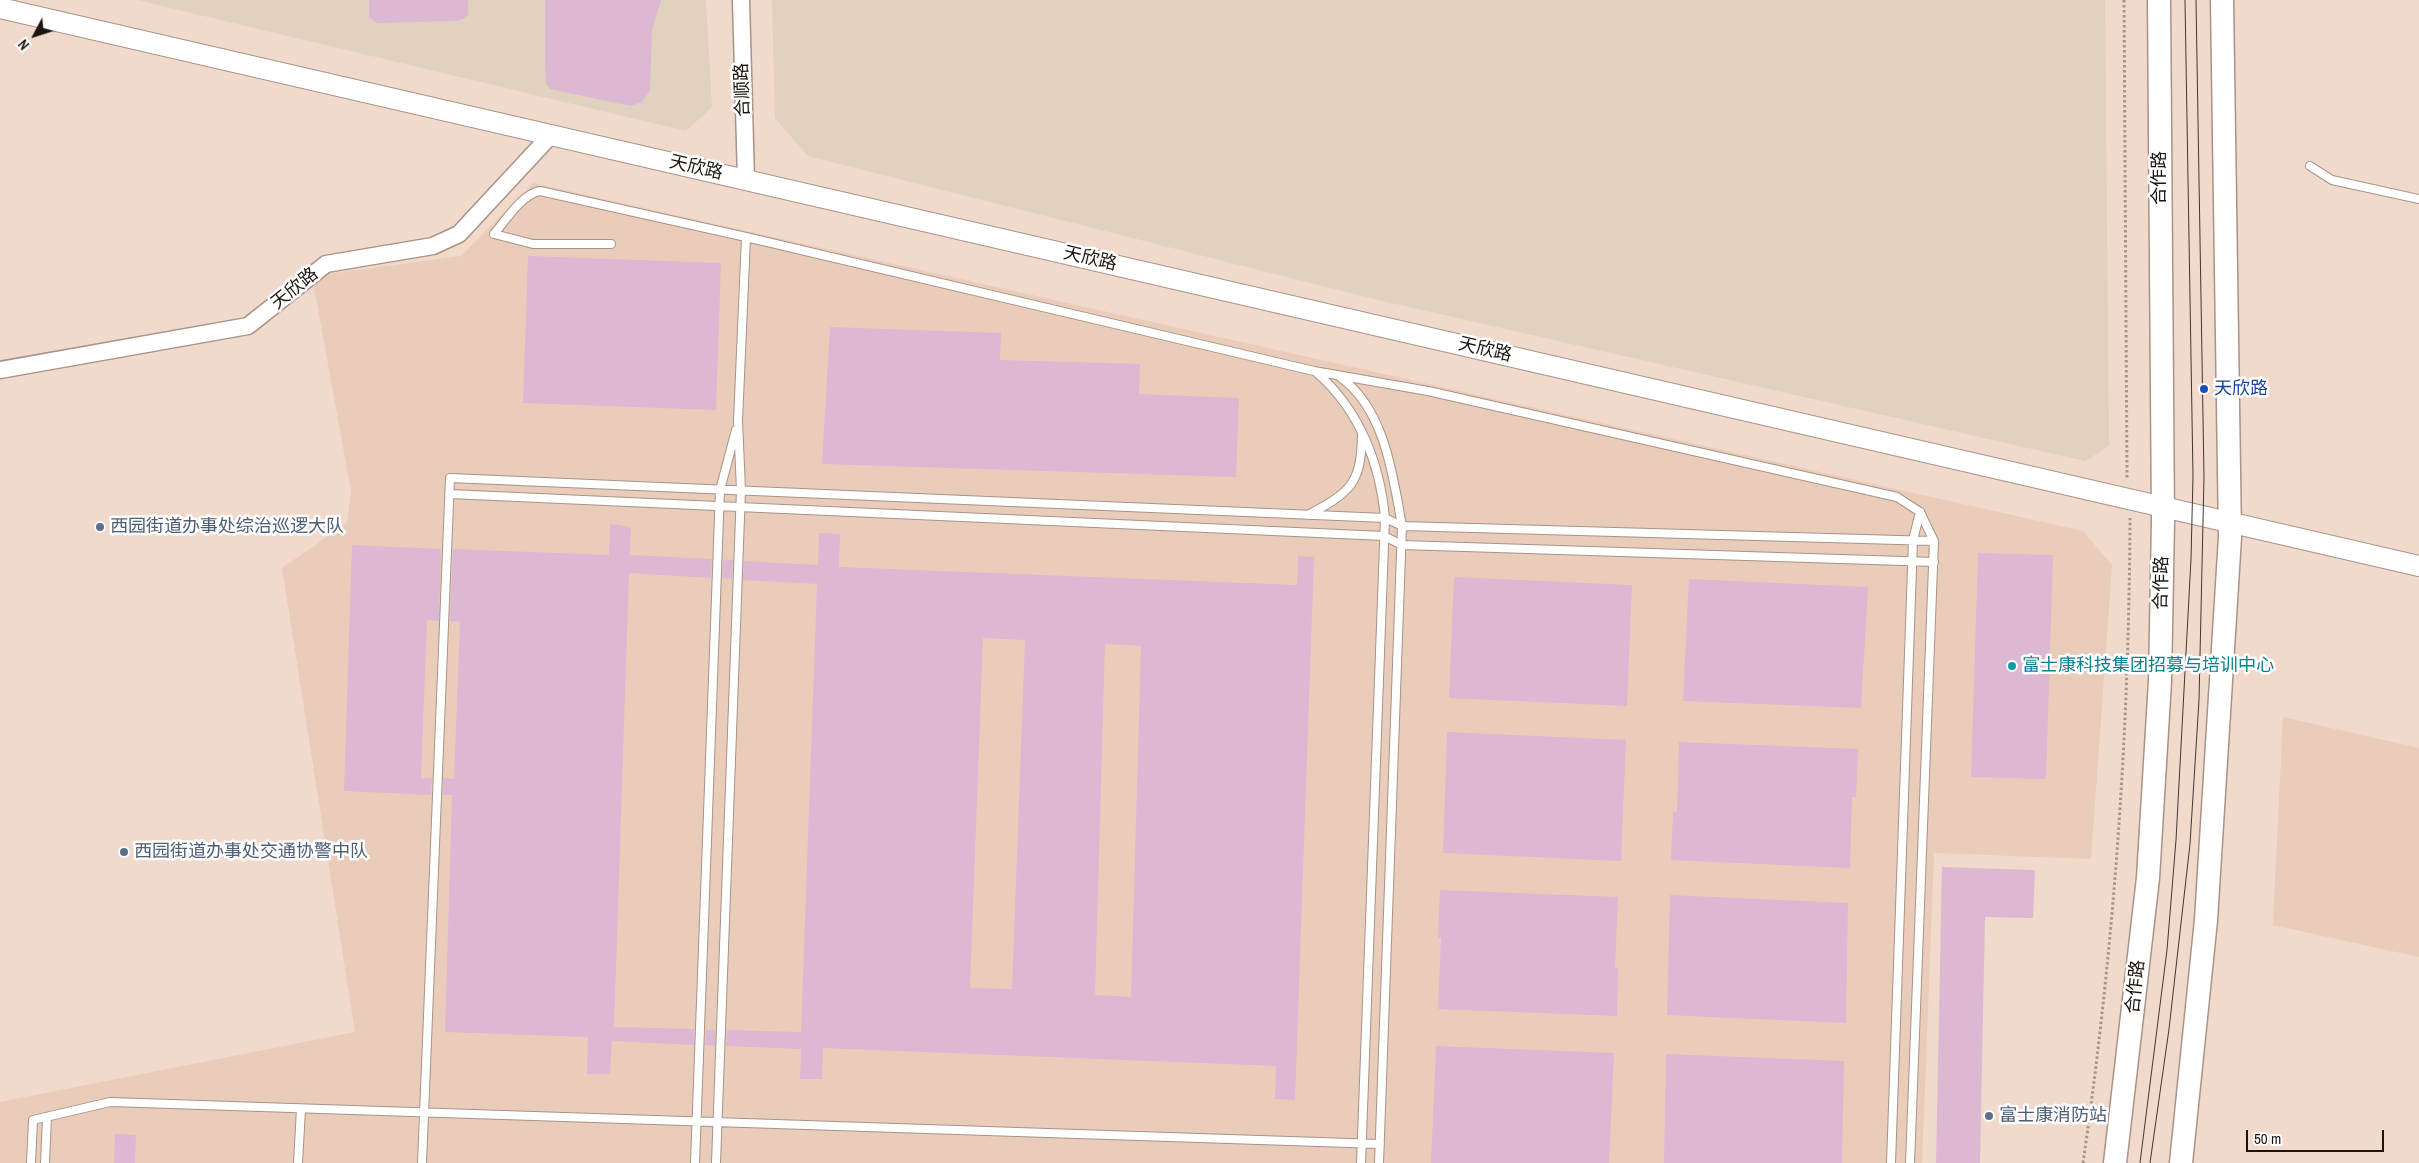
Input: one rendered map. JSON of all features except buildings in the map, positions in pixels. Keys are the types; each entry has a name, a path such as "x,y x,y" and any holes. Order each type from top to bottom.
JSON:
{"main road":[{"name":"合作路","path":"2115,1163 2148,878 2160,681 2159,0"},
{"path":"2180,1163 2206,920 2222,688 2230,522 2222,0"}],"street":[{"name":"合顺路","path":"741,0 746,180"},
{"name":"天欣路","path":"0,8 2419,566"},
{"name":"天欣路","path":"0,370 248,326 326,264 433,246 459,234 551,135"}],"lane":[{"path":"2310,166 2332,180 2419,199"},
{"path":"610,244 533,244 494,234 520,204 533,192 540,191 746,237 1340,377 1353,386 1365,404 1379,432 1391,465 1402,526 1379,1163"},
{"path":"716,1163 741,506 738,421 746,237"},
{"path":"1314,371 1334,388 1362,430 1372,456 1382,494 1385,518 1361,1163"},
{"path":"1314,371 1428,391 1887,495 1920,512 1934,541 1934,562 1910,1163"},
{"path":"695,1163 719,506 720,490 738,421"},
{"path":"1308,515 1347,491 1358,474 1362,454 1362,430"},
{"path":"422,1163 450,478 1385,518 1402,526 1934,541"},
{"path":"450,494 1384,536 1402,545 1934,562"},
{"path":"1891,1163 1912,560 1913,540 1920,512"},
{"path":"31,1163 33,1120 110,1102 1380,1144"},
{"path":"298,1163 301,1109"},
{"path":"45,1163 47,1117"}],"path":[{"path":"2083,1163 2097,1067 2115,888 2124,742 2129,606 2130,514 2128,499 2124,0"}],"shaded area":[{"path":"137,0 706,0 712,107 686,131"},
{"path":"772,0 2105,0 2109,446 2085,461 1374,299 808,156 775,118"},
{"path":"533,183 2083,531 2112,565 2091,859 1934,853 1922,1163 0,1163 0,1102 355,1032 282,568 347,523 351,491 312,276 461,256"},
{"path":"2283,717 2419,748 2419,957 2273,925"}],"tram line":[{"path":"2140,1163 2167,950 2176,840 2191,559 2193,476 2185,0"},
{"path":"2150,1163 2169,1029 2190,844 2199,700 2204,477 2196,0"}],"place":[{"name":"天欣路","path":"2204,389"},
{"name":"西园街道办事处综治巡逻大队","path":"100,527"},
{"name":"富士康科技集团招募与培训中心","path":"2012,666"},
{"name":"西园街道办事处交通协警中队","path":"124,852"},
{"name":"富士康消防站","path":"1989,1116"}]}
